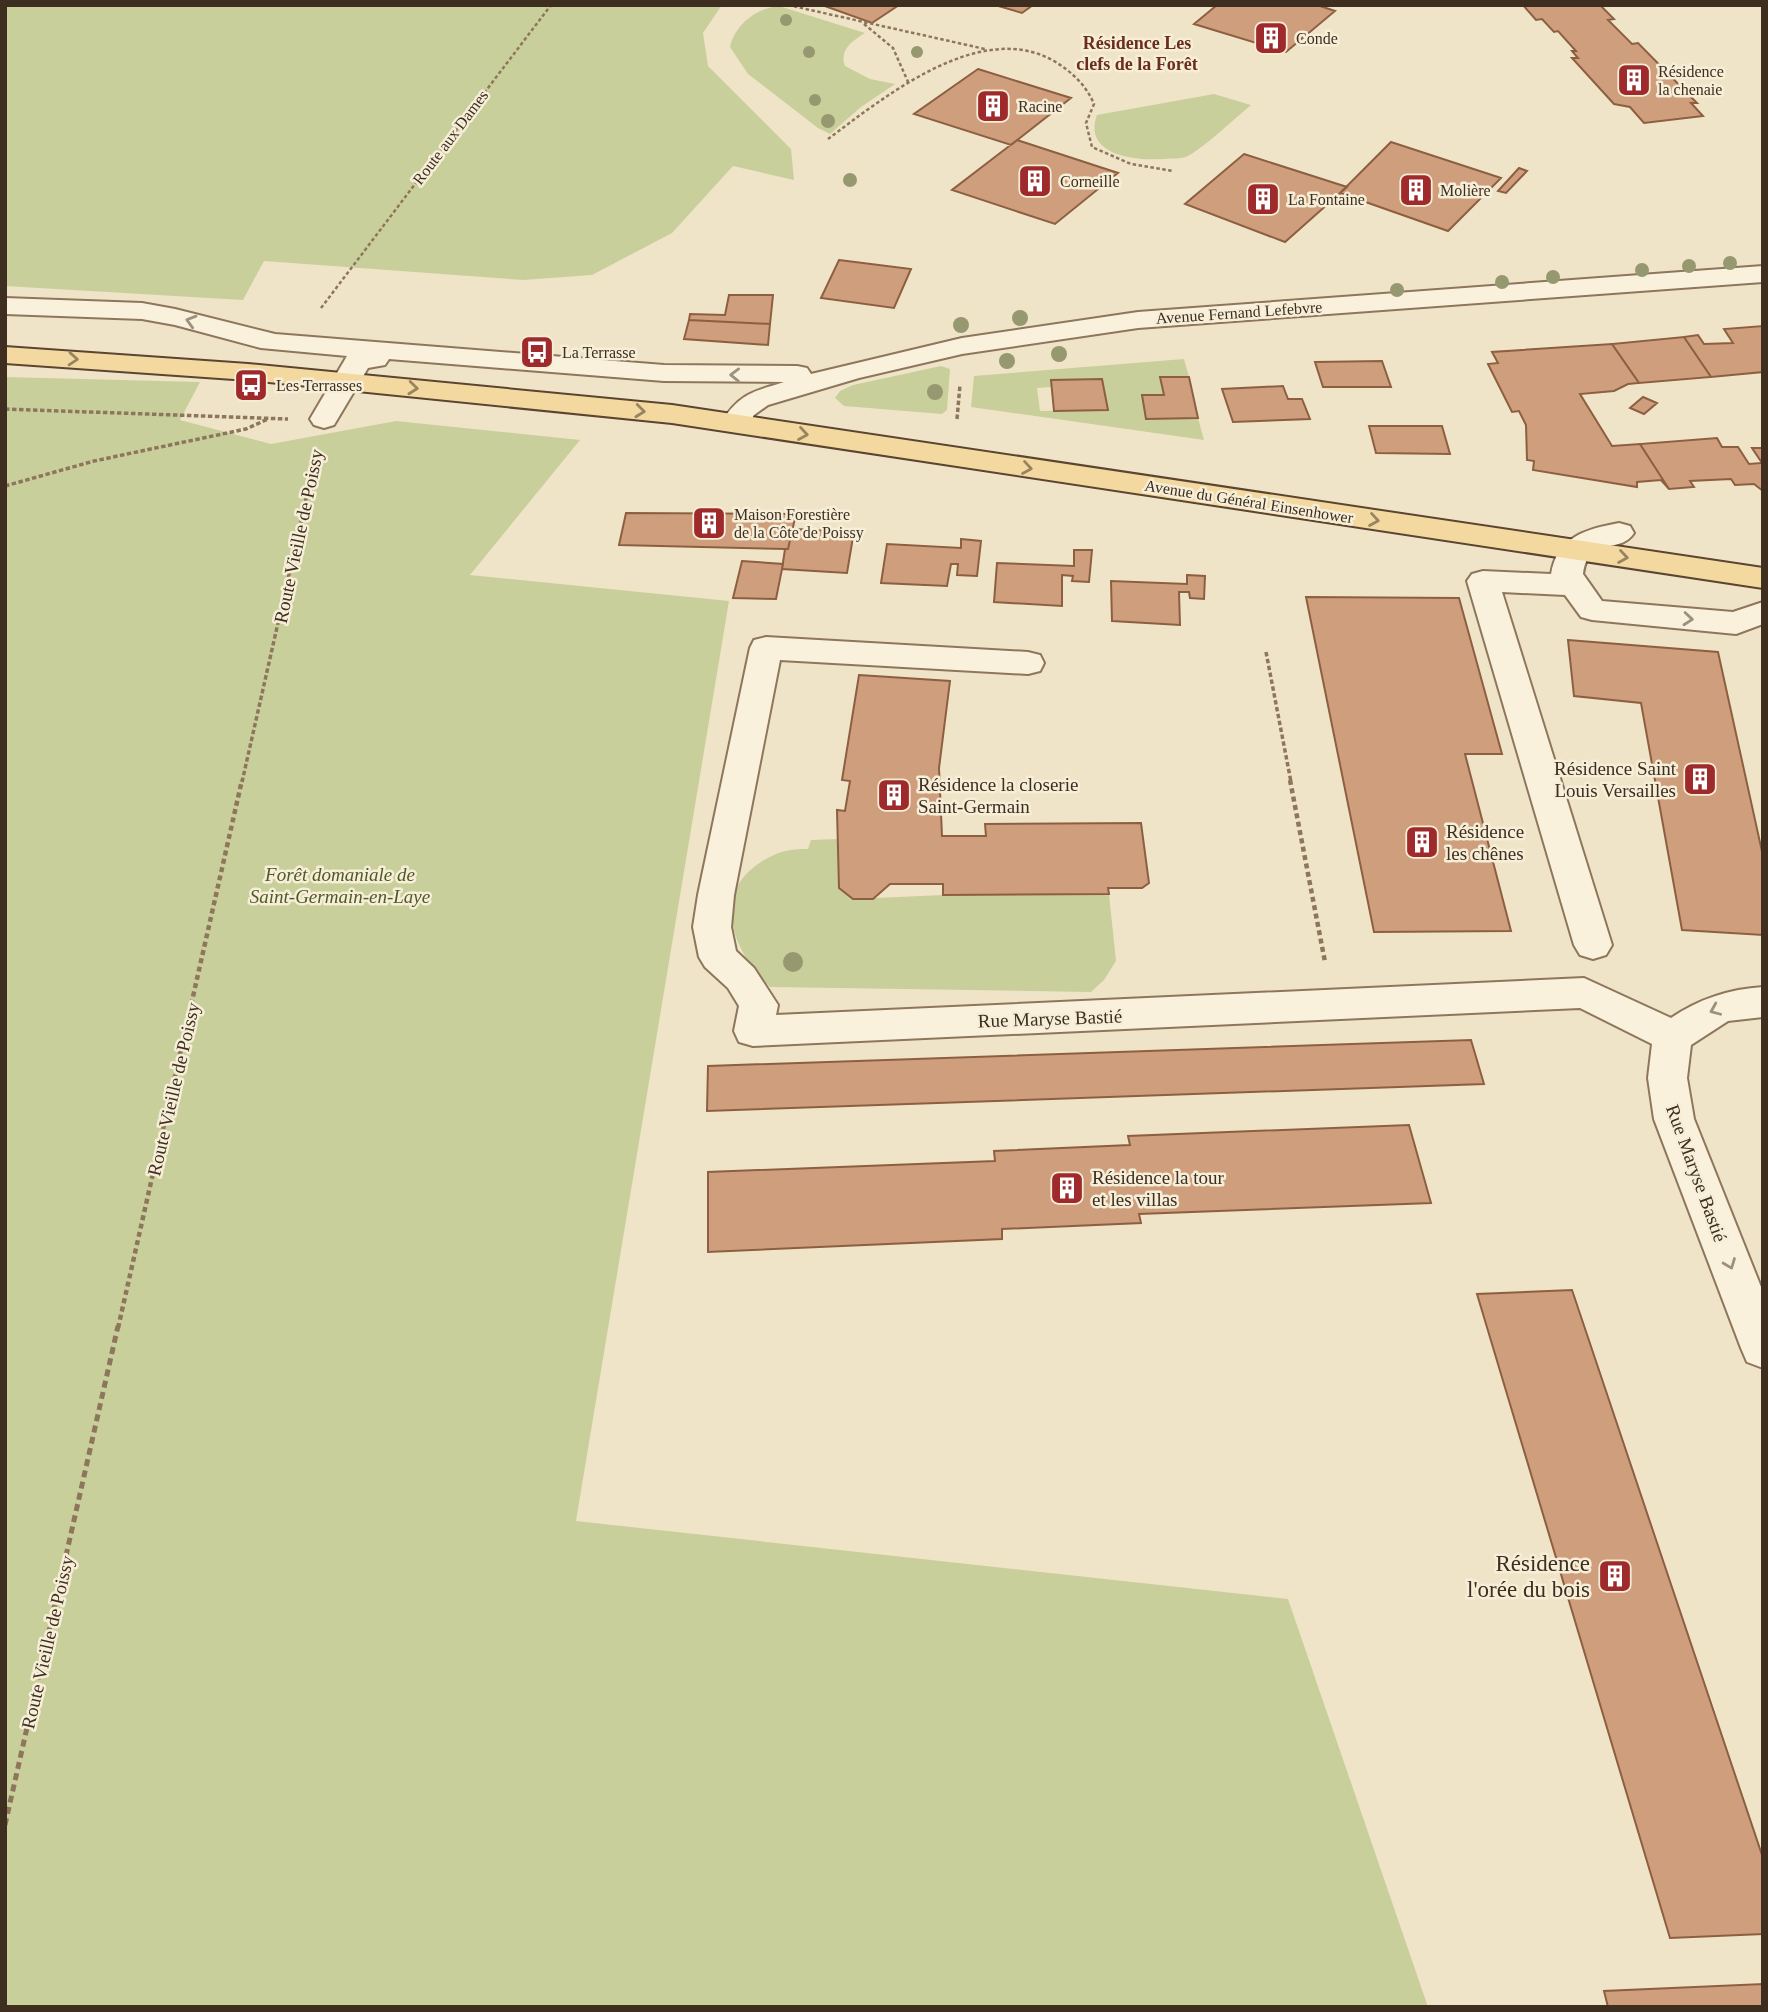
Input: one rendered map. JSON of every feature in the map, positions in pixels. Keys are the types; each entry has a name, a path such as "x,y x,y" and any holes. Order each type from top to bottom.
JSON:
{"main road":[{"path":"5,334 299,358 351,371 645,411 742,414"},
{"path":"5,355 299,358"},
{"path":"351,371 638,389 742,414"},
{"name":"Avenue du Général Einsenhower","path":"742,414 815,414 1763,555"},
{"name":"Avenue du Général Einsenhower","path":"742,414 1763,579"}],"street":[{"name":"Avenue Fernand Lefebvre","path":"742,414 785,389 852,371 962,345 1138,320 1763,274"},
{"path":"5,306 143,311 178,317 255,339 299,358 429,355 664,373 755,375 852,371"},
{"path":"324,419 351,371 429,355"},
{"path":"588,366 638,389"},
{"path":"1619,533 1587,540 1574,550 1567,575 1592,610 1736,623 1763,612"},
{"path":"1575,585 1483,581 1593,945"},
{"name":"Rue Maryse Bastié","path":"1028,663 766,648 716,895 712,927 718,957 741,978 759,1005 753,1031 1584,993 1674,1037 1667,1062 1666,1083 1674,1119 1763,1349"},
{"path":"1674,1037 1697,1019 1721,1006 1763,1002"}],"path":[{"name":"Route aux Dames","path":"350,270 551,5"},
{"path":"788,5 986,50"},
{"path":"861,22 893,48 909,83"},
{"path":"828,139 909,83 952,61 986,50 1008,47 1040,51 1060,63 1088,88 1094,104 1086,123 1092,147 1111,158 1132,164 1173,170"},
{"path":"957,426 961,373"},
{"path":"5,409 269,419 246,429 94,461 5,486"},
{"name":"Route Vieille de Poissy","path":"5,1825 324,419"},
{"path":"1266,652 1327,974"}],"green space":[{"path":"5,5 722,5 703,33 708,66 791,149 794,180 733,166 672,233 592,275 523,280 264,261 243,300 5,286"},
{"path":"779,6 865,33 845,51 845,66 870,79 895,84 861,107 830,134 818,128 748,74 730,47 742,24 763,10"},
{"path":"1214,94 1251,105 1186,157 1127,157 1105,147 1097,139 1094,129 1097,115"},
{"path":"1184,359 1189,377 1160,378 1164,395 1142,395 1146,418 1198,418 1204,440 971,407 974,376","holes":["1051,380 1102,380 1107,410 1040,411 1037,388 1051,387"]},
{"path":"941,366 950,369 947,410 942,414 844,406 835,398 840,391 853,385"},
{"name":"Forêt domaniale de Saint-Germain-en-Laye","path":"5,377 200,382 180,420 271,444 396,421 580,440 470,575 729,601 576,1521 1288,1599 1428,2007 5,2007"},
{"path":"838,839 839,888 853,899 943,895 1109,894 1116,961 1104,980 1091,992 770,987 758,975 739,945 731,912 734,895 741,880 767,859 786,851 808,849 811,840"}],"building":[{"path":"822,5 899,5 872,23"},
{"path":"995,5 1033,5 1022,13"},
{"name":"Conde","path":"1217,5 1317,5 1335,11 1286,52 1194,24"},
{"name":"Résidence la chenaie","path":"1523,5 1600,5 1614,19 1608,20 1632,44 1638,43 1697,103 1691,103 1703,116 1644,123 1630,107 1614,104 1572,58 1578,58 1572,51 1576,51 1558,31 1554,32 1542,19 1536,20"},
{"name":"Racine","path":"978,69 1071,98 1011,145 914,114"},
{"name":"Corneille","path":"1017,140 1118,173 1055,224 952,190"},
{"name":"Molière","path":"1391,142 1501,178 1448,231 1340,193"},
{"name":"La Fontaine","path":"1244,154 1347,187 1285,242 1185,204"},
{"path":"1519,168 1527,171 1506,193 1498,191"},
{"path":"839,260 911,269 894,308 821,298"},
{"path":"729,295 773,295 770,324 689,320 690,314 725,315"},
{"path":"689,320 770,324 768,345 684,339"},
{"path":"1763,326 1763,372 1711,377 1684,337 1698,335 1704,344 1733,343 1724,329"},
{"path":"1684,337 1711,377 1639,383 1612,344"},
{"path":"1612,344 1639,383 1628,384 1614,391 1580,394 1612,446 1640,444 1669,489 1661,480 1637,482 1637,487 1533,470 1534,461 1527,460 1526,425 1519,411 1512,412 1488,364 1498,363 1492,352"},
{"path":"1382,361 1391,387 1323,387 1315,362"},
{"path":"1160,377 1189,377 1198,418 1146,419 1142,395 1164,395"},
{"path":"1102,379 1108,410 1054,411 1051,380"},
{"path":"1283,386 1288,399 1302,399 1310,419 1233,422 1222,389"},
{"path":"1643,397 1657,403 1644,414 1630,408"},
{"path":"1369,426 1442,426 1450,454 1376,453"},
{"path":"1717,438 1722,447 1738,447 1749,464 1762,463 1752,448 1763,448 1763,491 1754,484 1735,485 1731,479 1690,481 1694,487 1669,489 1640,444"},
{"name":"Maison Forestière de la Côte de Poissy","path":"626,513 796,514 788,549 785,549 619,545"},
{"path":"796,529 848,532 847,536 853,537 847,573 782,569 785,549 788,549 792,532"},
{"path":"961,539 981,541 977,576 957,575 958,564 951,564 947,586 881,583 887,544 961,548"},
{"path":"1074,550 1092,550 1089,582 1072,581 1073,576 1062,575 1062,606 994,602 997,563 1074,566"},
{"path":"742,561 783,564 776,599 733,598"},
{"path":"1187,575 1205,576 1204,599 1190,598 1189,592 1179,592 1180,625 1112,621 1111,581 1187,584"},
{"name":"Résidence les chênes","path":"1306,597 1459,598 1502,754 1465,754 1511,931 1374,932"},
{"name":"Résidence Saint Louis Versailles","path":"1568,640 1718,652 1763,856 1763,935 1682,930 1641,703 1574,696"},
{"name":"Résidence la closerie Saint-Germain","path":"859,675 950,681 939,768 942,836 986,836 985,824 1141,823 1149,883 1142,888 1108,888 1109,894 943,895 943,884 890,884 873,899 853,899 839,888 837,810 845,811 850,781 842,780"},
{"path":"1471,1040 1484,1084 707,1111 708,1066"},
{"name":"Résidence la tour et les villas","path":"1409,1125 1431,1203 1139,1214 1141,1223 1002,1229 1002,1239 708,1252 708,1172 995,1161 994,1151 1130,1145 1128,1136"},
{"name":"Résidence l'orée du bois","path":"1572,1290 1763,1858 1763,1934 1670,1938 1477,1294"},
{"path":"1763,1984 1763,2007 1608,2007 1604,1991"}],"place":[{"name":"Conde","path":"1271,38"},
{"name":"Résidence la chenaie","path":"1634,80"},
{"name":"Racine","path":"993,106"},
{"name":"Corneille","path":"1035,181"},
{"name":"Molière","path":"1416,190"},
{"name":"La Fontaine","path":"1263,199"},
{"name":"La Terrasse","path":"537,352"},
{"name":"Les Terrasses","path":"251,385"},
{"name":"Maison Forestière de la Côte de Poissy","path":"709,523"},
{"name":"Résidence Saint Louis Versailles","path":"1700,779"},
{"name":"Résidence la closerie Saint-Germain","path":"894,795"},
{"name":"Résidence les chênes","path":"1422,842"},
{"name":"Résidence la tour et les villas","path":"1067,1188"},
{"name":"Résidence l'orée du bois","path":"1615,1576"}],"district":[{"name":"Résidence Les clefs de la Forêt","path":"1137,53"}]}
